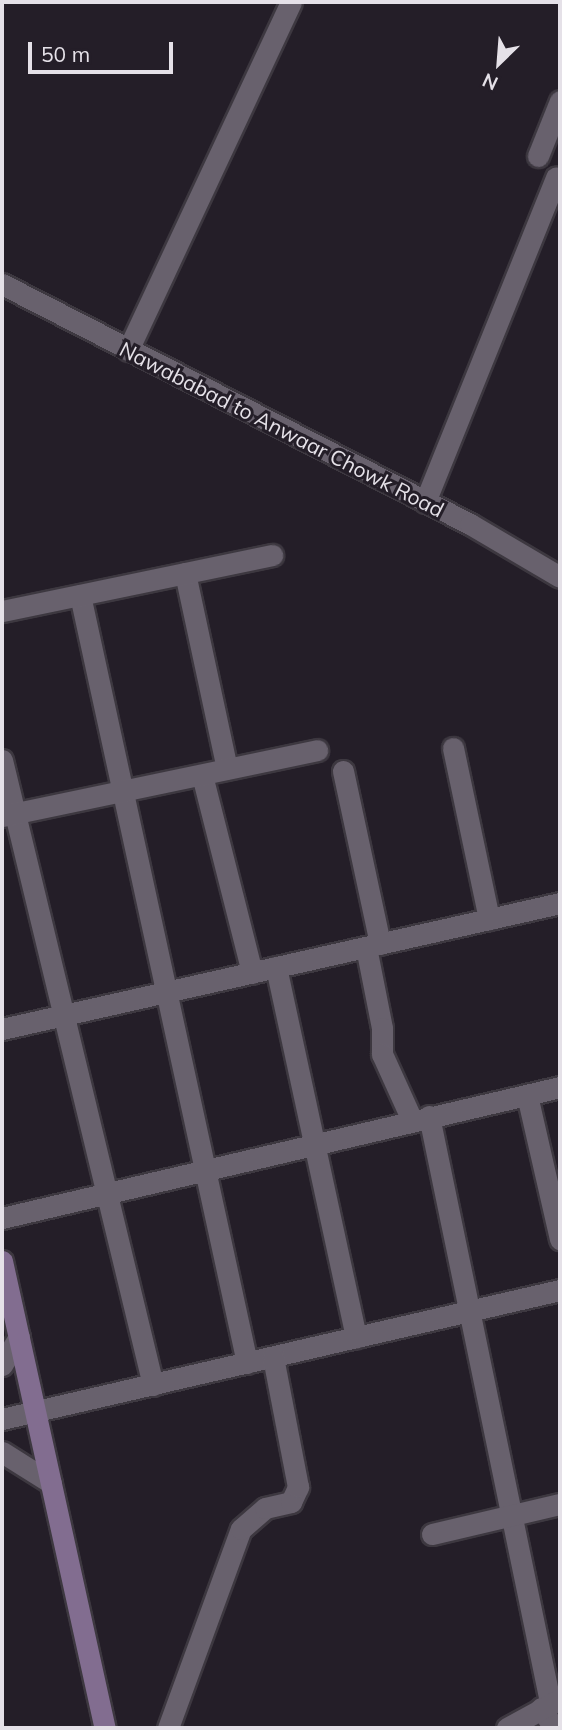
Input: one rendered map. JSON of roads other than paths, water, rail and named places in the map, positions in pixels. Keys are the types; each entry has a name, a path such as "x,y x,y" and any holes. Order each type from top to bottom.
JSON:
{"street":[{"path":"128,350 291,2"},
{"path":"538,156 560,101"},
{"path":"425,502 556,177"},
{"name":"Nawababad to Anwaar Chowk Road","path":"2,284 425,502 560,577"},
{"path":"2,611 272,555"},
{"path":"185,573 227,769"},
{"path":"80,595 247,1363"},
{"path":"453,748 489,919"},
{"path":"8,815 317,750"},
{"path":"2,760 8,815 63,1015 153,1385"},
{"path":"343,771 373,946 382,1028 382,1054 420,1118 514,1514 554,1728"},
{"path":"202,775 252,972"},
{"path":"2,1029 560,904"},
{"path":"276,967 356,1338"},
{"path":"2,1218 560,1087"},
{"path":"527,1095 560,1239"},
{"path":"2,1261 105,1728"},
{"path":"2,1419 560,1290"},
{"path":"2,1365 19,1338"},
{"path":"168,1728 241,1529 265,1508 291,1502 298,1487 273,1357"},
{"path":"2,1452 51,1483"},
{"path":"432,1534 560,1504"},
{"path":"507,1728 550,1703"}]}
